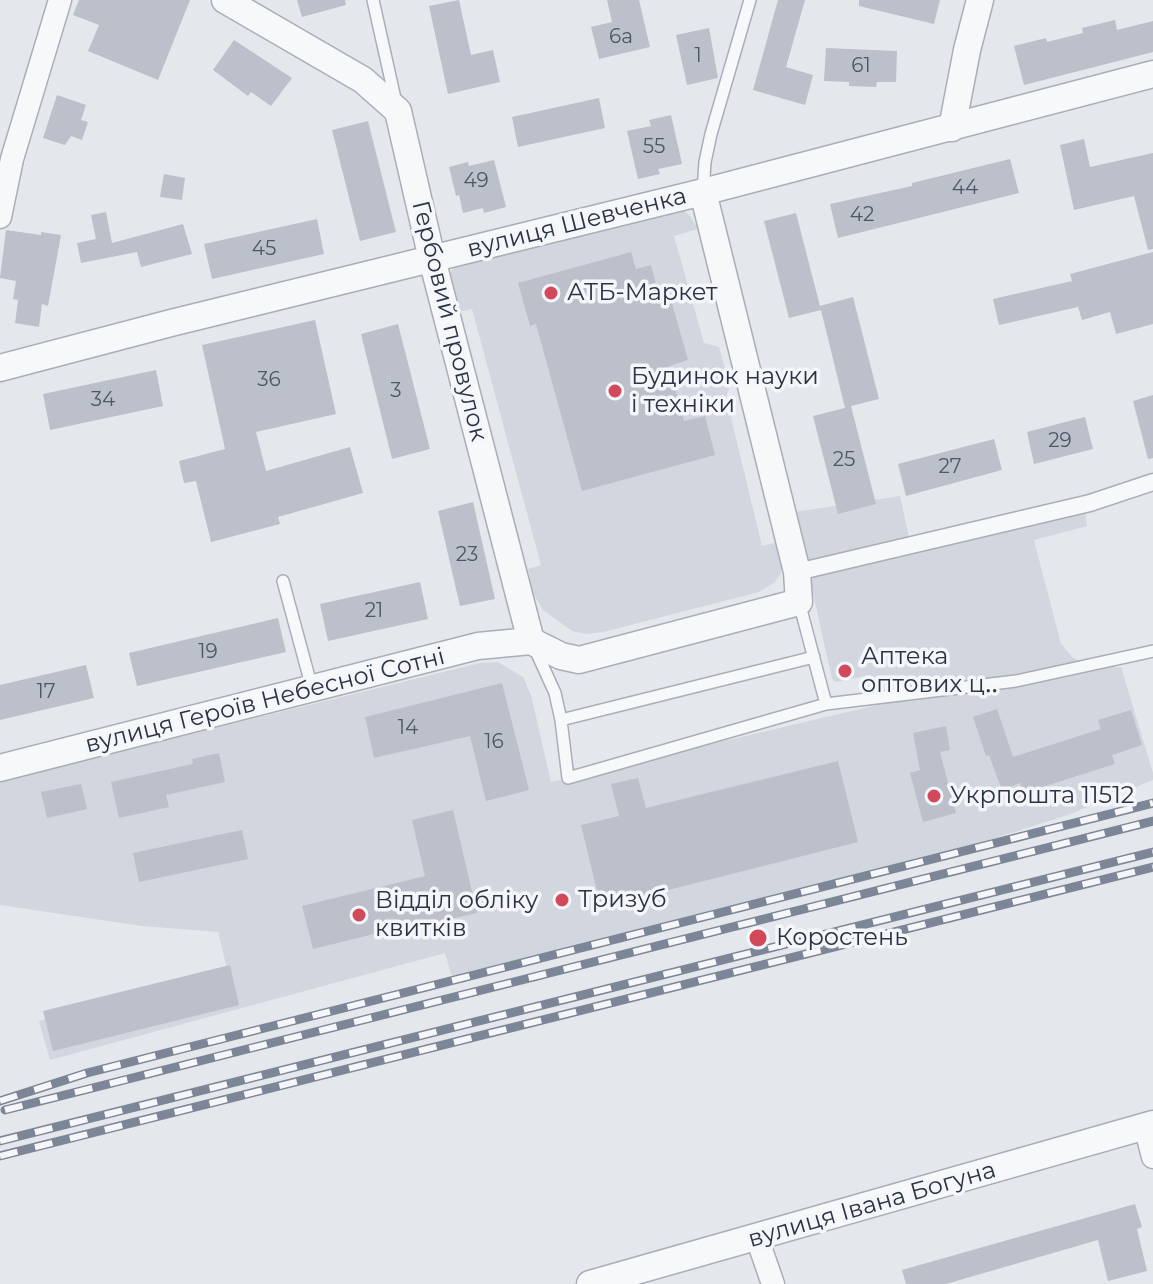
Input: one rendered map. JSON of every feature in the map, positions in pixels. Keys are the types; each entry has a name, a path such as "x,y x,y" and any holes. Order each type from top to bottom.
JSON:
{"street":[{"path":"0,217 6,157 60,0"},
{"path":"225,0 363,80 398,111"},
{"path":"952,128 980,0"},
{"name":"вулиця Шевченка","path":"0,368 703,192 1153,74"},
{"name":"Гербовий провулок","path":"398,111 432,259 531,641"},
{"path":"703,192 798,587"},
{"path":"531,641 561,656 579,660 798,587 1153,482"},
{"name":"вулиця Героїв Небесної Сотні","path":"0,768 478,646 531,641"},
{"path":"1149,1125 1153,1157"},
{"name":"вулиця Івана Богуна","path":"590,1284 1149,1125"},
{"path":"757,1238 773,1284"}],"lane":[{"name":"Гербовий провулок","path":"373,0 398,111"},
{"path":"703,192 711,134 750,0"},
{"path":"283,581 313,688"},
{"path":"798,587 826,704"},
{"path":"531,641 555,693 568,778 826,704 1016,681 1153,651"},
{"path":"561,720 814,657"}],"shaded area":[{"path":"683,210 698,229 674,236 704,343 719,347 730,387 726,397 762,546 778,542 783,562 781,573 775,582 759,592 603,632 586,634 572,631 543,610 533,593 528,569 541,565 472,309 459,312 450,272 456,266"},
{"path":"900,496 910,542 1084,505 1087,526 1034,540 1061,644 1073,658 1093,667 1121,667 1153,780 1068,815 970,846 452,977 445,953 50,1060 39,1021 227,969 218,932 142,926 0,905 0,781 480,663 498,662 523,677 531,695 551,782 877,705 870,675 836,682 832,679 795,512"}],"building":[{"path":"79,0 190,0 158,80 88,51 99,25 73,15"},
{"path":"297,0 345,0 346,5 302,17"},
{"path":"459,0 471,55 493,50 500,82 448,94 429,6"},
{"path":"607,0 639,0 650,47 599,59 591,27 612,22"},
{"path":"778,0 805,0 786,67 813,75 805,105 753,90"},
{"path":"859,0 940,0 934,24 859,6"},
{"path":"1115,20 1117,30 1153,21 1153,52 1024,85 1014,46 1083,33 1082,28"},
{"path":"709,28 718,78 687,85 676,35"},
{"path":"234,40 292,78 271,106 251,92 248,96 213,70"},
{"path":"826,48 897,51 896,82 877,82 876,87 824,81"},
{"path":"57,95 86,105 81,120 88,122 82,140 71,136 65,145 43,138"},
{"path":"599,98 605,128 518,147 512,117"},
{"path":"671,115 682,164 658,169 660,174 638,179 627,131 651,126 649,120"},
{"path":"368,121 396,232 360,241 332,130"},
{"path":"1084,139 1090,167 1153,153 1153,249 1148,250 1134,196 1074,210 1060,145"},
{"path":"1010,159 1019,193 838,238 830,204 912,186 912,183"},
{"path":"494,160 506,207 484,213 483,208 463,213 449,167"},
{"path":"164,174 185,178 182,200 160,197"},
{"path":"106,212 112,243 183,224 192,254 141,267 137,252 81,263 77,243 96,239 91,215"},
{"path":"796,213 821,310 789,318 764,221"},
{"path":"317,219 324,254 212,279 204,244"},
{"path":"6,230 61,235 48,306 42,304 39,327 15,323 18,300 13,299 16,281 0,278"},
{"name":"Будинок науки і техніки","path":"631,252 636,269 651,265 659,296 669,293 688,360 669,366 684,421 705,416 715,455 582,491 536,324 530,326 518,283"},
{"path":"1153,252 1153,324 1116,334 1110,312 1082,320 1078,307 999,325 993,299 1072,281 1070,274"},
{"path":"853,297 879,399 851,406 876,504 838,514 813,416 845,408 820,306"},
{"path":"315,320 336,414 256,432 266,471 350,447 363,493 278,517 280,524 211,542 196,481 184,483 179,461 225,449 202,345"},
{"path":"398,324 430,449 392,459 361,334"},
{"path":"156,370 163,406 50,430 43,394"},
{"path":"1153,395 1153,458 1148,459 1133,401"},
{"path":"1085,417 1093,449 1034,464 1027,432"},
{"path":"994,439 1002,470 906,496 898,464"},
{"path":"473,502 495,599 460,606 438,511"},
{"path":"420,582 428,619 328,641 320,604"},
{"path":"278,618 286,652 137,686 129,653"},
{"path":"86,665 94,698 0,720 0,685"},
{"path":"502,683 529,790 486,801 470,736 374,758 365,717"},
{"path":"997,709 1013,757 1101,729 1098,720 1131,710 1142,745 1112,755 1115,764 1023,793 1020,783 1002,790 973,717"},
{"path":"946,726 950,750 940,752 956,813 923,822 910,773 920,770 913,733"},
{"path":"219,753 225,782 166,795 169,807 119,818 111,782 193,764 192,759"},
{"path":"838,761 858,842 601,907 581,825 619,816 611,784 638,778 646,808"},
{"path":"81,784 87,809 47,818 41,792"},
{"path":"453,810 477,913 436,922 435,919 313,949 302,906 425,876 412,820"},
{"path":"242,830 248,859 139,882 133,853"},
{"path":"230,965 239,1005 53,1051 43,1011"},
{"path":"1135,1204 1142,1227 1137,1229 1147,1271 1108,1281 1098,1240 946,1284 906,1284 902,1270"}],"railway":[{"path":"0,1101 87,1073 1153,803"},
{"path":"5,1110 1153,821"},
{"path":"0,1141 1153,852"},
{"path":"0,1156 1153,867"}],"place":[{"name":"АТБ-Маркет","path":"551,293"},
{"name":"Будинок науки і техніки","path":"615,391"},
{"name":"Аптека оптових ц‥","path":"845,671"},
{"name":"Укрпошта 11512","path":"934,796"},
{"name":"Тризуб","path":"562,900"},
{"name":"Відділ обліку квитків","path":"359,915"},
{"name":"Коростень","path":"758,938"}]}
